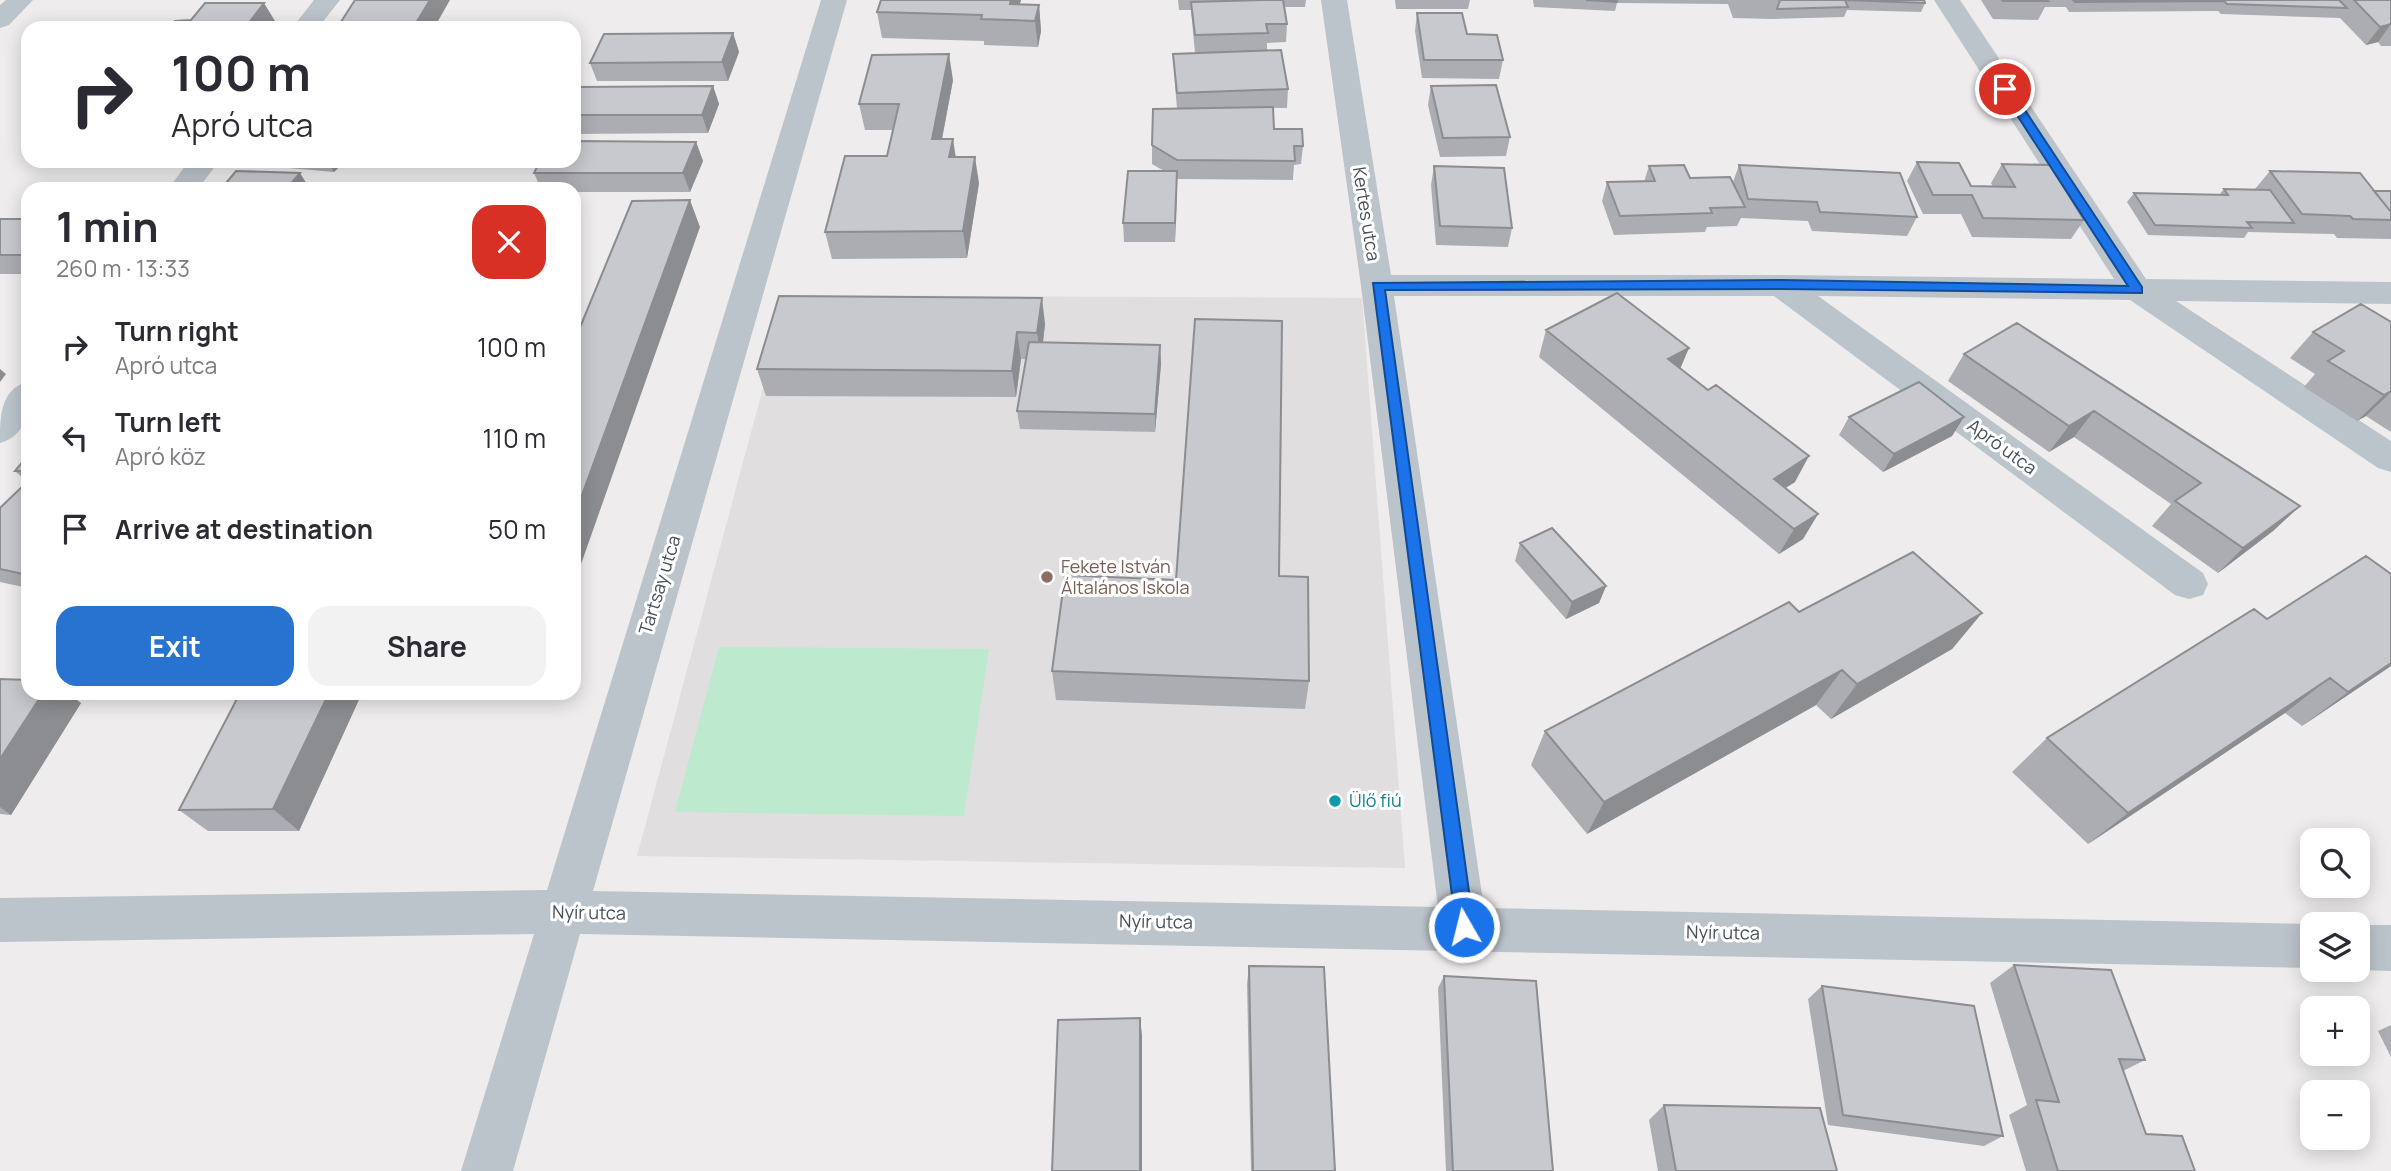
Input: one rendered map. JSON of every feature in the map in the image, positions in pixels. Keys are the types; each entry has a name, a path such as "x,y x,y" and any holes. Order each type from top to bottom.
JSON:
{"street":[{"path":"0,20 20,0"},
{"path":"311,21 327,0"},
{"name":"Tartsay utca","path":"486,1171 834,0"},
{"name":"Kertes utca","path":"1334,0 1377,286 1464,927"},
{"path":"1947,0 2137,290 2391,459"},
{"path":"1377,286 1781,285 2391,292"},
{"name":"Apró utca","path":"1781,285 2189,584"},
{"path":"0,430 21,402"},
{"name":"Nyír utca","path":"0,920 564,912 1464,927 2300,946"},
{"path":"2370,947 2391,948"}],"shaded area":[{"name":"Fekete István Általános Iskola","path":"788,295 1362,298 1405,868 637,856"}],"green space":[{"path":"719,647 989,649 964,816 675,812"}],"building":[{"path":"355,0 430,0 417,21 342,21"},
{"path":"881,0 1011,0 1010,4 1039,5 1035,21 981,19 982,15 877,12"},
{"path":"1283,0 1287,24 1266,24 1268,33 1195,35 1191,2"},
{"path":"1586,0 1617,0 1617,2"},
{"path":"1780,0 1845,0 1848,7 1777,9"},
{"path":"1845,0 1924,0 1925,3"},
{"path":"2047,0 2048,1 2003,1"},
{"path":"2073,0 2339,0 2347,8 2227,4 2224,1"},
{"path":"2354,0 2391,0 2391,24 2380,27"},
{"path":"205,3 264,3 250,21 175,21 191,20"},
{"path":"1417,13 1462,13 1467,34 1497,35 1503,60 1424,60"},
{"path":"733,33 722,62 590,63 604,34"},
{"path":"1281,50 1288,89 1177,93 1173,54"},
{"path":"949,54 932,139 953,139 949,157 975,157 963,231 825,232 845,156 887,156 899,104 859,104 872,55"},
{"path":"1496,85 1510,137 1443,138 1431,86"},
{"path":"713,86 702,115 581,115 581,87"},
{"path":"1273,107 1274,129 1302,129 1303,146 1294,146 1295,161 1177,160 1152,145 1153,109"},
{"path":"581,141 696,142 683,173 534,173 536,168 581,168"},
{"path":"1917,162 1959,163 1971,186 2015,187 2002,164 2050,165 2084,220 1983,218 1972,195 1933,195"},
{"path":"1684,165 1690,178 1730,177 1745,207 1710,208 1712,213 1620,216 1607,182 1655,181 1649,166"},
{"path":"1739,165 1900,173 1917,217 1820,212 1817,202 1748,199"},
{"path":"1434,166 1504,168 1512,228 1440,226"},
{"path":"236,171 300,173 292,182 227,182"},
{"path":"1128,171 1177,171 1175,223 1123,223"},
{"path":"2270,171 2360,173 2391,212 2391,220 2302,214"},
{"path":"2224,189 2270,190 2294,223 2247,222 2252,228 2155,225 2134,193 2228,195"},
{"path":"2374,191 2391,191 2391,212"},
{"path":"690,200 581,498 581,325 632,201"},
{"path":"0,219 21,219 21,255 0,255"},
{"path":"1617,293 1689,348 1668,359 1708,390 1716,385 1809,456 1774,479 1818,514 1794,529 1546,330"},
{"path":"779,296 1042,298 1037,333 1017,332 1012,371 757,369"},
{"path":"2361,304 2391,322 2391,391 2384,395 2328,361 2344,351 2313,332"},
{"path":"1195,319 1282,321 1279,576 1308,577 1309,681 1052,671 1065,575 1176,580"},
{"path":"2017,323 2300,506 2243,548 2175,501 2201,483 2094,411 2069,426 1964,354"},
{"path":"1029,342 1160,345 1155,414 1017,411"},
{"path":"1919,382 1964,417 1894,454 1849,417"},
{"path":"21,488 21,574 0,569 0,508"},
{"path":"1552,528 1606,586 1572,602 1520,543"},
{"path":"1913,552 1982,613 1857,684 1842,670 1604,802 1545,731 1789,602 1799,612"},
{"path":"2366,556 2391,574 2391,663 2348,692 2330,678 2128,813 2047,738 2254,609 2267,619"},
{"path":"0,679 21,680 21,700 38,700 0,759"},
{"path":"236,700 326,700 273,809 179,810"},
{"path":"2014,965 2111,970 2145,1060 2119,1059 2146,1134 2182,1136 2195,1171 2058,1171 2036,1100 2059,1102"},
{"path":"1249,966 1324,967 1335,1171 1253,1171"},
{"path":"1444,976 1536,981 1553,1171 1453,1171"},
{"path":"1822,986 1974,1006 2003,1136 1843,1115"},
{"path":"1140,1018 1140,1171 1052,1171 1058,1020"},
{"path":"1664,1105 1820,1108 1837,1171 1676,1171"}],"place":[{"name":"Fekete István Általános Iskola","path":"1047,577"},
{"name":"Ülő fiú","path":"1335,801"}],"route":[{"path":"1464,927 1377,286 1781,285 2137,290 2005,89"}]}
